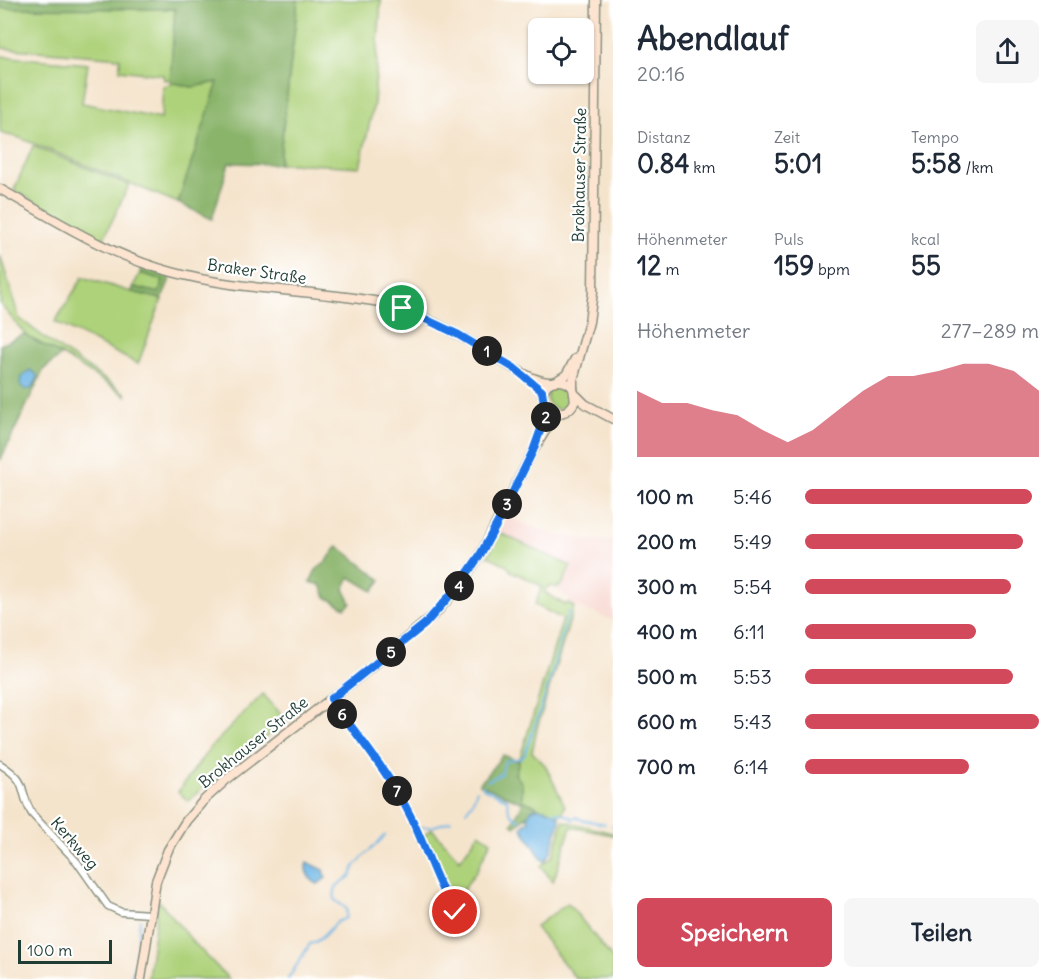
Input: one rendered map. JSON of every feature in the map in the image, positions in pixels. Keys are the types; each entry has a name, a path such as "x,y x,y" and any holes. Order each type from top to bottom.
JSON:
{"street":[{"name":"Brokhauser Straße","path":"574,392 573,380 589,322 592,292 596,0"},
{"name":"Braker Straße","path":"0,189 94,242 156,267 215,281 390,304 457,334 514,368 543,382 555,381"},
{"name":"Brokhauser Straße","path":"555,381 568,373 582,349"},
{"name":"Braker Straße","path":"514,368 539,388 543,395"},
{"path":"555,381 567,382 581,401 611,418 579,408 560,413 554,412 546,406 544,390 555,381"},
{"path":"570,409 573,405 574,392"},
{"name":"Brokhauser Straße","path":"533,451 546,415 546,406"},
{"name":"Brokhauser Straße","path":"141,979 156,881 168,850 192,814 226,780 413,634 436,613 453,594 484,547 533,451 553,418 560,413"},
{"path":"331,699 394,787 411,816 447,900 455,912"},
{"name":"Kerkweg","path":"0,764 14,773 21,781 32,814 77,862 104,902 121,912 150,915"}],"shaded area":[{"path":"505,515 561,536 608,540 613,543 613,620 568,603 570,598 555,588 562,585 570,566 497,532"}],"green space":[{"path":"0,0 298,0 279,164 229,163 212,219 178,203 218,82 192,87 170,82 175,9 0,8"},
{"path":"298,0 381,0 374,103 360,167 279,164"},
{"path":"0,8 175,9 171,79 164,80 163,75 120,70 120,58 1,48"},
{"path":"0,56 88,64 82,103 161,119 163,86 175,83 192,87 219,82 178,203 20,138 0,133"},
{"path":"33,146 129,185 102,242 14,190"},
{"path":"0,255 19,318 126,396 25,334 0,304"},
{"path":"141,267 171,276 162,299 132,292 133,287 159,293 163,280 140,273"},
{"path":"140,273 163,280 159,293 133,287"},
{"path":"83,277 162,299 138,364 55,322"},
{"path":"25,334 62,355 44,369 0,461 0,345"},
{"path":"559,385 564,386 570,392 570,402 564,408 559,409 554,408 548,402 547,397 548,392 554,386"},
{"path":"500,533 571,566 562,585 546,588 544,592 565,605 568,603 574,607 537,728 532,752 545,765 565,806 563,812 555,817 533,822 525,817 536,806 522,800 522,783 515,774 563,619 535,605 542,586 511,571 505,564 488,556"},
{"path":"338,546 381,580 373,591 350,577 344,589 351,603 345,608 326,597 321,585 310,582 316,570 325,563"},
{"path":"263,694 287,721 228,766 188,801 178,792 209,749"},
{"path":"503,755 519,761 515,774 522,783 522,800 537,806 515,827 512,824 523,803 479,784"},
{"path":"563,821 613,833 613,835 571,827 553,882 541,866 553,856"},
{"path":"432,829 460,860 479,833 491,841 477,870 456,900 450,898 423,836"},
{"path":"158,901 193,942 229,979 148,979"},
{"path":"568,903 613,959 613,979 576,979 535,927"}],"water":[{"path":"30,370 37,375 37,380 31,389 24,389 20,384 21,378"},
{"path":"538,808 549,810 559,816 560,821 550,854 545,861 522,828 525,823 529,822 528,816 531,810"},
{"path":"307,862 324,870 326,878 318,884 312,880 307,872"}],"waterway":[{"path":"487,781 501,774 505,761 521,758 525,754 545,696 569,611"},
{"path":"483,785 483,788 507,799 510,812 520,820"},
{"path":"466,811 477,790"},
{"path":"551,813 558,812 571,817 572,820 576,817 605,824"},
{"path":"422,827 431,827 451,821"},
{"path":"288,979 310,944 321,938 337,922 346,918 347,909 335,900 335,890 351,875 358,862 385,835"},
{"path":"136,957 140,919"},
{"path":"131,979 135,964"}],"route":[{"path":"402,308 457,334 514,368 542,391 547,410 535,445 497,524 480,555 453,594 425,624 331,699 394,787 411,816 447,900 455,912"}]}
